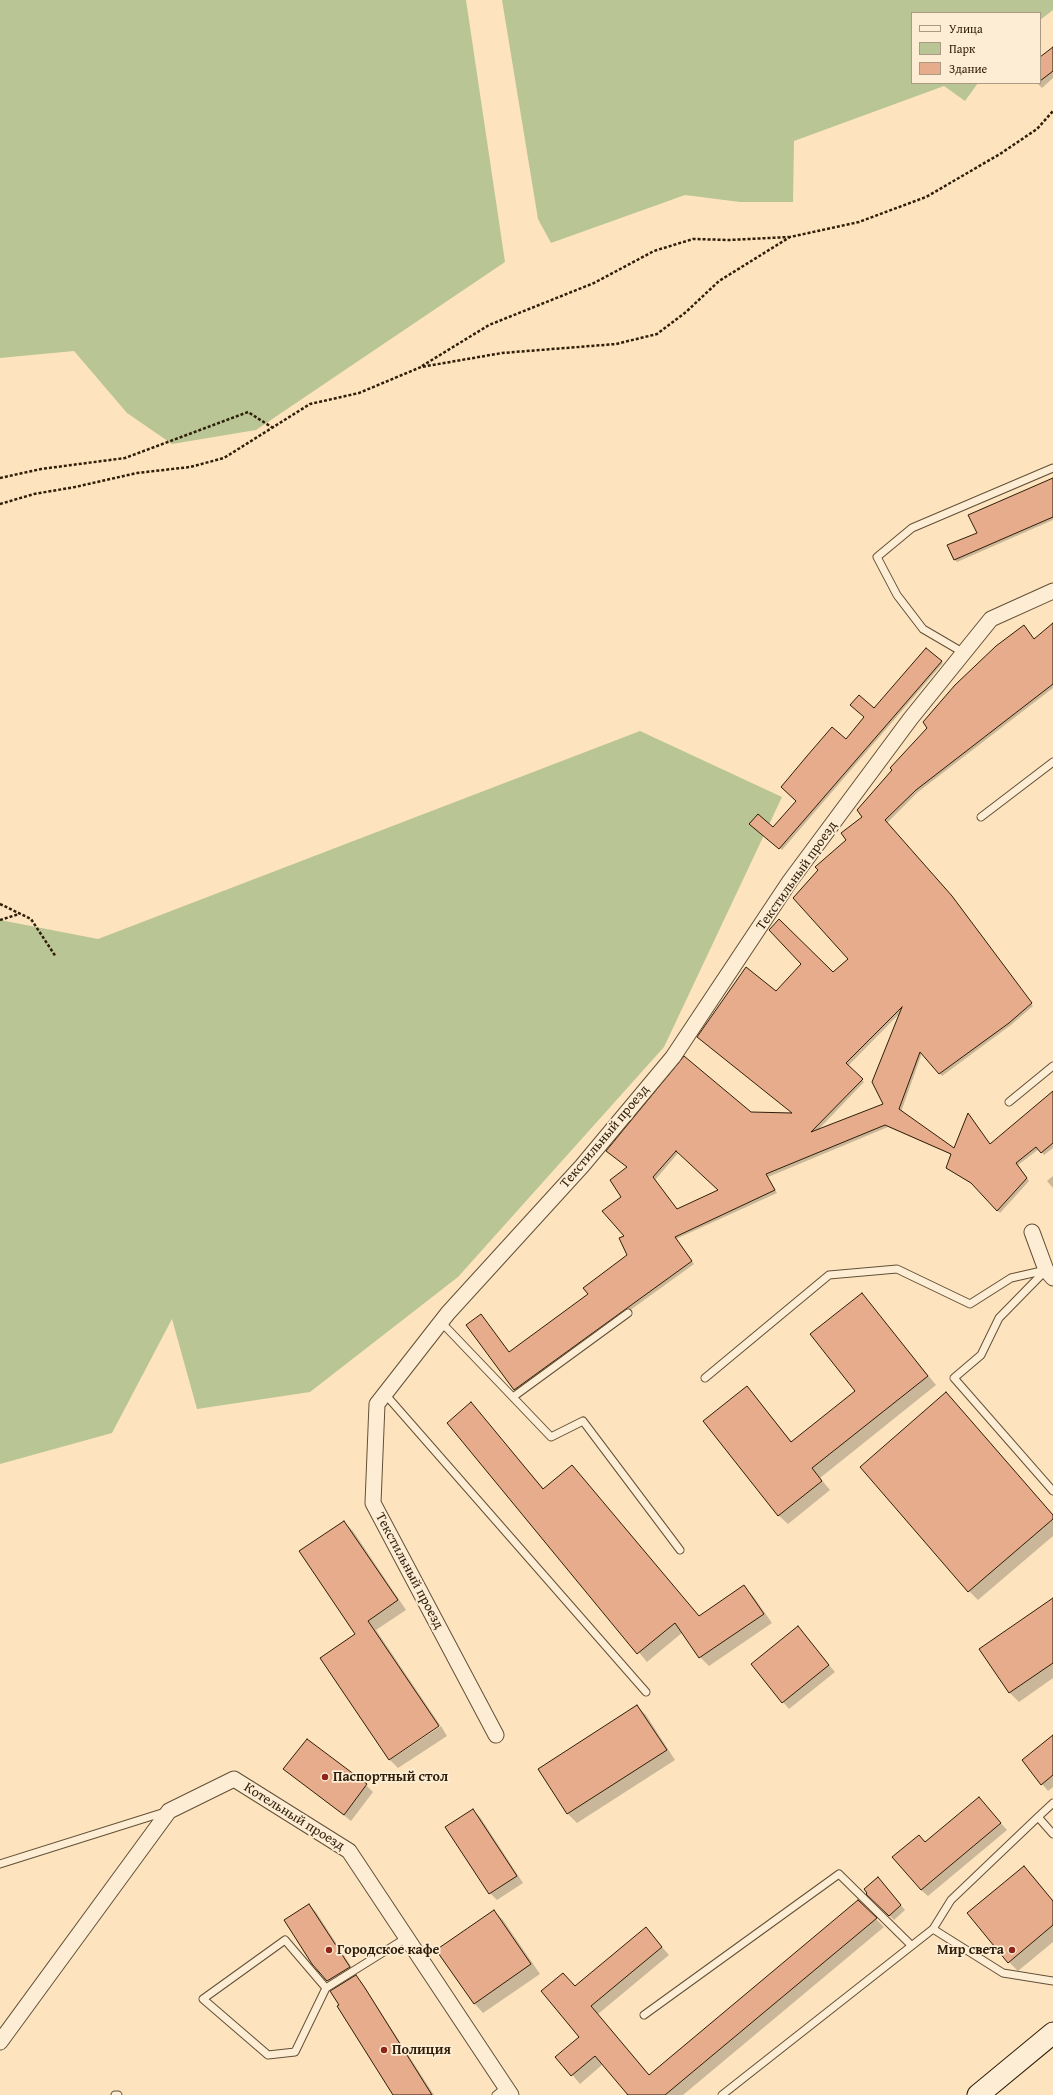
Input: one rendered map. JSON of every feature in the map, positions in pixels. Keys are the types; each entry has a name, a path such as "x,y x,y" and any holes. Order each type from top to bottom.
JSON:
{"street":[{"name":"Текстильный проезд","path":"496,1735 372,1503 377,1404 440,1322 582,1166 673,1057 790,881 911,718 991,618 1053,591"},
{"path":"1032,1232 1050,1274"},
{"name":"Котельный проезд","path":"0,2042 169,1811 234,1779 349,1851 504,2092"},
{"path":"978,2095 1053,2033"}],"lane":[{"path":"964,653 923,629 897,595 877,557 912,528 1053,468"},
{"path":"981,817 1053,762"},
{"path":"1009,1102 1053,1066"},
{"path":"705,1378 829,1275 897,1269 970,1304 1011,1278 1050,1274"},
{"path":"1050,1274 998,1318 981,1355 954,1378 1053,1491"},
{"path":"513,1397 628,1313"},
{"path":"440,1322 551,1437 583,1422 680,1550"},
{"path":"385,1394 646,1692"},
{"path":"722,2095 933,1929 951,1900 1053,1803"},
{"path":"0,1864 169,1811"},
{"path":"1038,1817 1053,1834"},
{"path":"644,2015 839,1874 911,1945"},
{"path":"933,1929 1003,1973 1053,1981"},
{"path":"326,1988 285,1940 203,1999 268,2055 295,2052 326,1988 406,1938"}],"path":[{"path":"0,504 34,494 75,487 137,473 190,467 224,458 310,404 359,393 420,367 489,325 594,283 654,251 693,239 730,240 790,237 859,222 926,197 1000,154 1037,129 1053,111"},
{"path":"420,367 502,353 616,344 657,334 686,312 719,281 790,237"},
{"path":"0,478 41,469 125,458 248,412 273,428"},
{"path":"0,904 31,919 56,957"},
{"path":"0,920 20,914"}],"green space":[{"path":"0,0 466,0 505,262 256,430 172,444 127,413 74,351 0,358"},
{"path":"502,0 1053,0 1053,10 1041,19 1041,12 911,12 911,84 977,84 965,101 944,86 794,141 793,202 740,202 685,195 551,243 538,219"},
{"path":"640,731 782,797 664,1047 458,1277 310,1392 197,1409 172,1319 112,1433 0,1464 0,920 98,939"}],"building":[{"path":"1053,47 1053,71 1041,80 1041,56"},
{"path":"1053,478 1053,517 954,560 947,545 977,533 968,515"},
{"path":"1053,623 1053,684 916,790 885,820 952,896 1032,1003 1009,1023 939,1074 920,1052 899,1109 954,1148 968,1113 990,1144 1053,1091 1053,1143 1041,1153 1036,1147 1016,1163 1027,1178 997,1211 971,1183 946,1168 951,1154 885,1125 766,1174 775,1190 675,1237 692,1261 514,1390 466,1325 481,1314 509,1352 588,1294 583,1288 627,1255 619,1238 624,1236 602,1211 621,1197 610,1180 627,1167 606,1151 684,1056 751,1112 792,1113 697,1037 746,967 776,991 801,964 769,930 779,919 833,972 848,959 793,898 818,870 815,867 846,840 841,833 862,817 857,810 892,770 890,768 927,728 923,722 955,685 996,646 1024,625 1034,639","holes":["902,1007 872,1082 883,1104 811,1132 863,1079 846,1063","676,1151 718,1190 677,1209 653,1177"]},
{"path":"926,648 942,661 779,849 749,824 758,814 773,827 796,801 781,787 832,727 846,739 864,717 850,705 859,695 874,708"},
{"path":"862,1293 928,1376 812,1468 822,1481 778,1516 703,1421 747,1386 791,1442 855,1391 810,1334"},
{"path":"946,1392 1053,1515 1053,1519 968,1592 860,1467"},
{"path":"471,1402 543,1489 572,1465 699,1616 744,1585 764,1614 699,1658 675,1623 637,1654 447,1423"},
{"path":"344,1521 398,1600 368,1621 439,1726 389,1760 320,1658 355,1634 299,1551"},
{"path":"1053,1598 1053,1663 1009,1693 979,1649"},
{"path":"798,1626 829,1665 782,1703 751,1664"},
{"path":"637,1705 667,1750 567,1814 538,1769"},
{"path":"1053,1735 1053,1775 1041,1785 1022,1760"},
{"name":"Паспортный стол","path":"307,1739 367,1784 344,1815 283,1769"},
{"path":"979,1797 1001,1823 921,1890 892,1857 919,1835 925,1842"},
{"path":"473,1809 517,1876 489,1894 445,1827"},
{"path":"1024,1866 1053,1901 1053,1925 1008,1963 967,1913"},
{"path":"878,1877 901,1905 889,1916 866,1894 867,1893 864,1889"},
{"path":"858,1900 877,1918 665,2095 628,2095 595,2056 571,2076 555,2057 579,2037 541,1991 563,1973 575,1986 646,1927 662,1947 591,2006 649,2075"},
{"path":"309,1904 350,1967 327,1981 312,1964 284,1920"},
{"path":"494,1910 531,1964 474,2004 436,1950"},
{"name":"Полиция","path":"356,1975 432,2095 393,2095 337,2006 339,2005 330,1991"}],"place":[{"name":"Паспортный стол","path":"325,1777"},
{"name":"Городское кафе","path":"329,1950"},
{"name":"Мир света","path":"1012,1950"},
{"name":"Полиция","path":"384,2050"}]}
